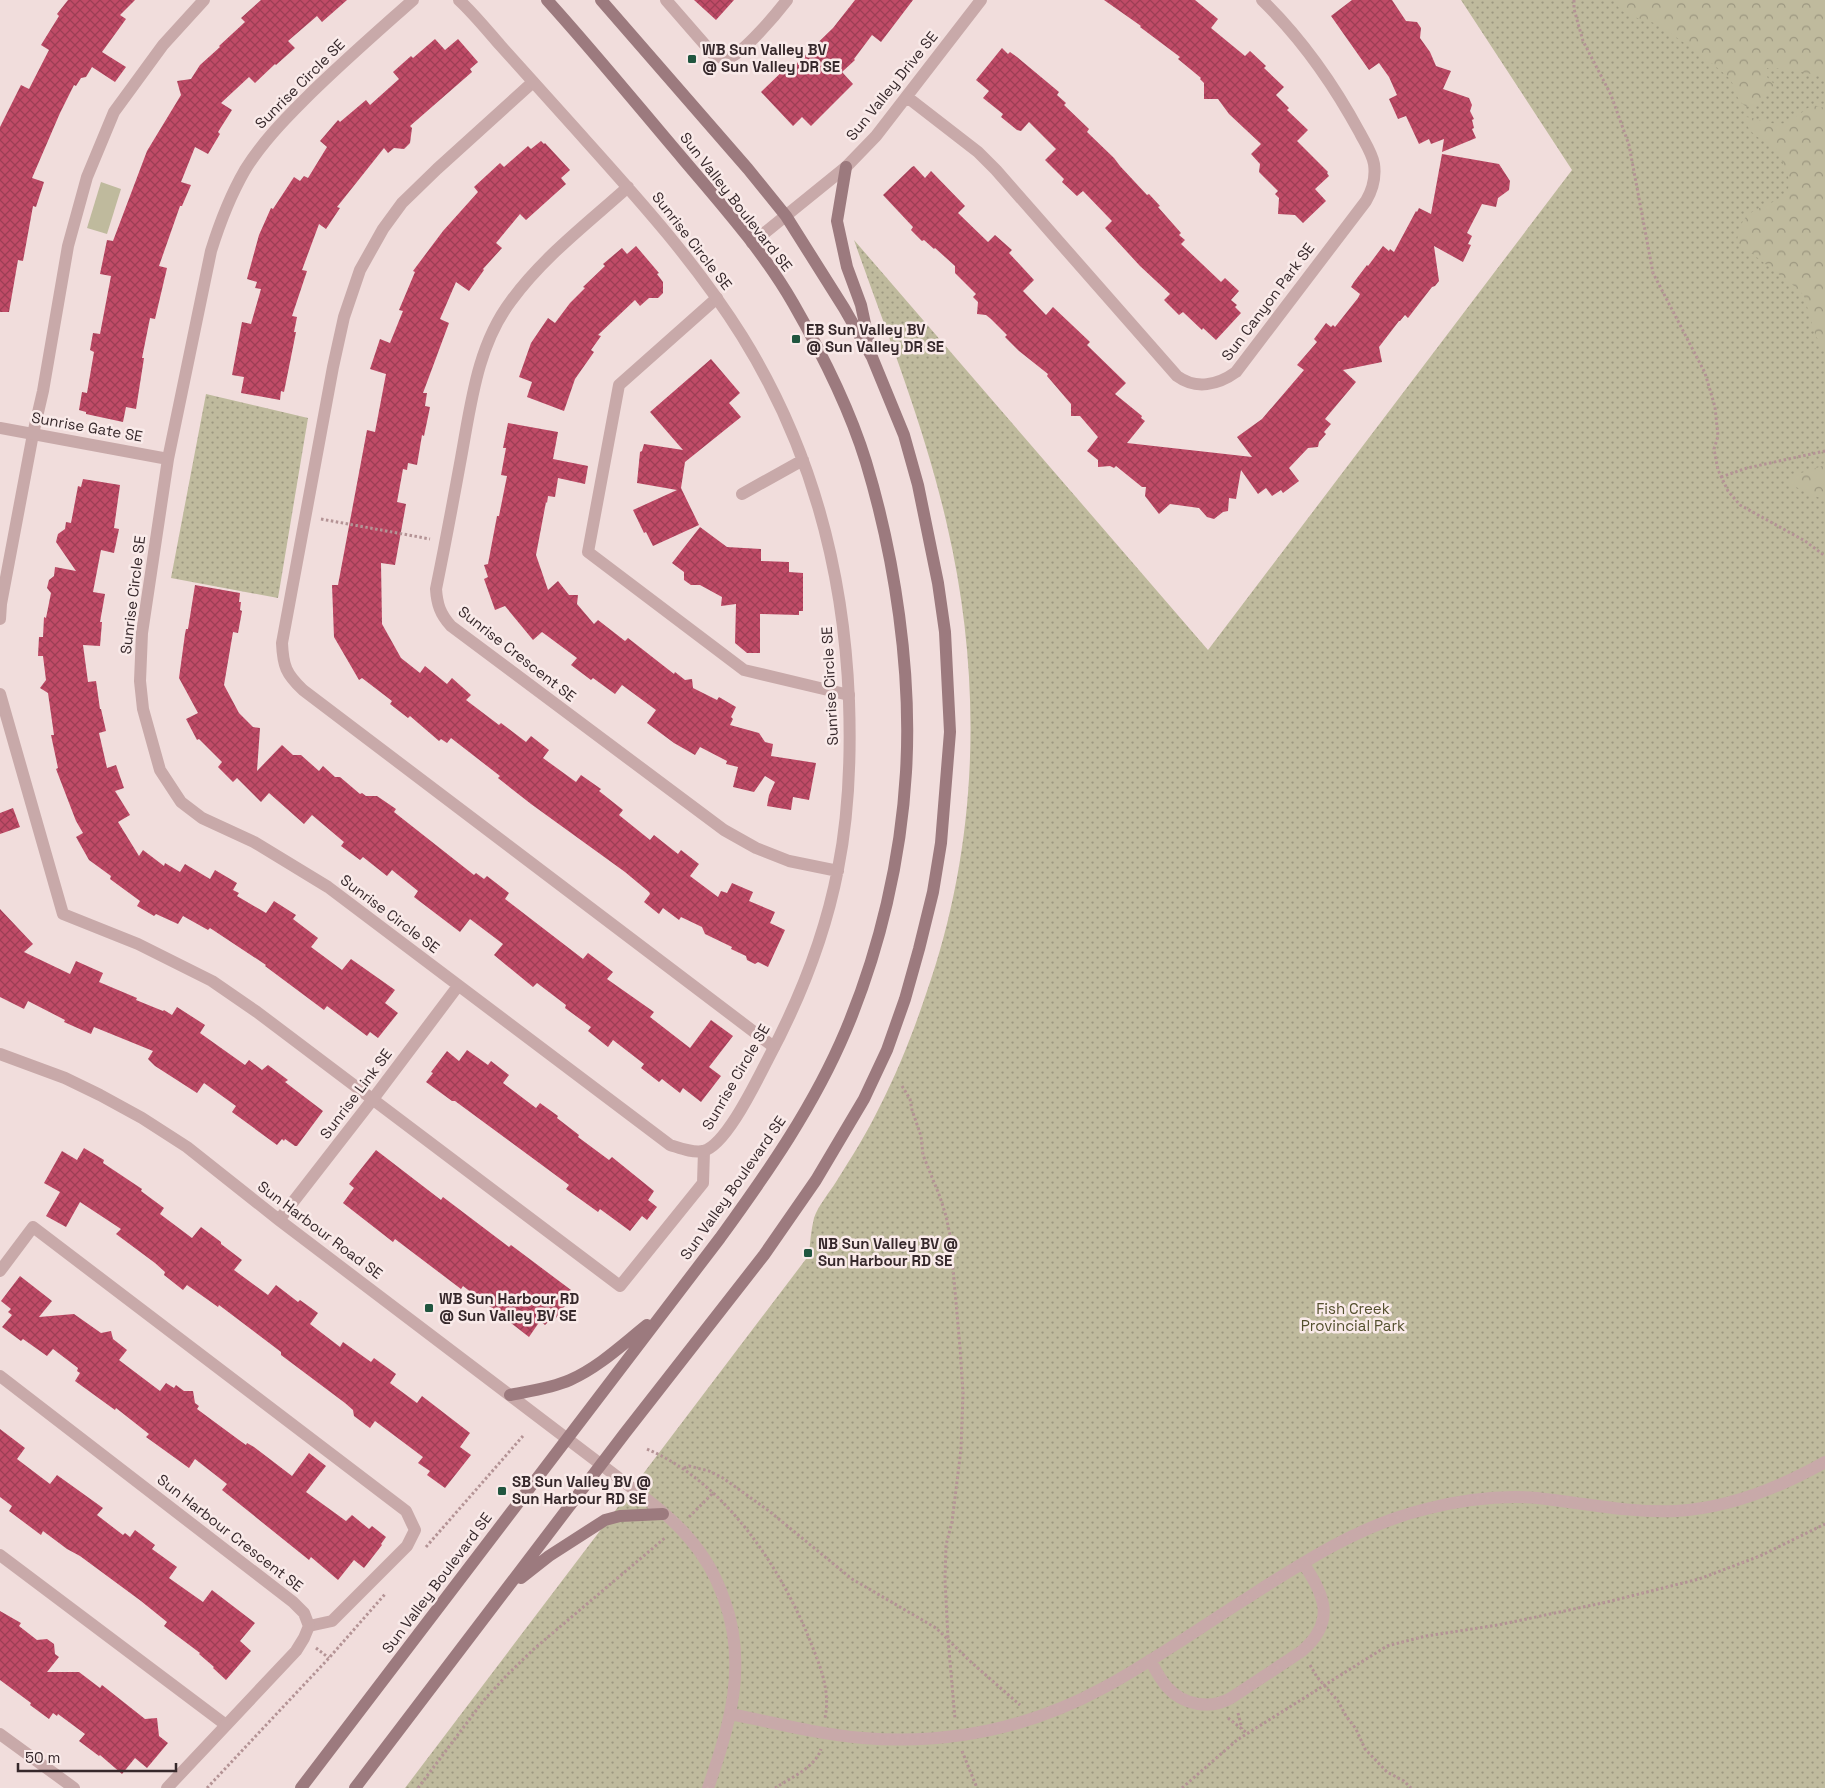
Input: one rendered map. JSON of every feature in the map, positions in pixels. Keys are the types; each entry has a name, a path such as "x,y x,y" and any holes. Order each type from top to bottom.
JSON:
{"main road":[{"name":"Sun Valley Boulevard SE","path":"301,1788 720,1238 780,1155 801,1121 846,1031 881,926 901,823 906,771 904,668 898,607 887,549 865,459 843,402 814,340 791,300 752,243 547,0"},
{"name":"Sun Valley Boulevard SE","path":"355,1788 601,1464 764,1255 816,1180 864,1099 887,1050 906,1000 938,862 947,788 950,732 946,641 938,583 918,485 904,435 872,357 844,308 786,216 748,169 601,0"},
{"path":"846,167 838,212 838,230 847,267 861,305 872,357"},
{"path":"510,1395 553,1386 570,1380 598,1365 662,1313"},
{"path":"505,1591 549,1556 605,1520 620,1516 663,1514"}],"street":[{"path":"0,619 1,604 43,391 68,246 87,177 114,112 163,45 204,0"},
{"name":"Sunrise Circle SE","path":"413,0 336,68 280,124 256,154 231,195 220,222 211,251 168,459 142,632 140,681 143,709 160,770 181,802 202,818 254,842 328,888 670,1145 690,1151 704,1151 714,1145 726,1133 795,1005 819,944 838,871 845,827 851,739 846,647 835,571 819,506 786,418 765,376 717,298 664,228 459,0"},
{"path":"666,0 714,54 721,58 727,58 740,51 775,16 787,0"},
{"name":"Sun Valley Drive SE","path":"752,243 846,167 876,136 981,0"},
{"name":"Sun Canyon Park SE","path":"908,97 978,152 996,170 1178,376 1184,381 1193,384 1203,385 1220,382 1236,372 1366,201 1374,184 1374,163 1349,112 1335,90 1289,29 1262,0"},
{"path":"533,82 402,202 382,229 360,270 344,316 282,643 282,660 290,678 303,690 774,1047"},
{"name":"Sunrise Crescent SE","path":"628,187 529,278 510,302 492,335 475,378 436,588 439,608 443,617 451,626 724,830 756,848 789,861 838,871"},
{"path":"717,298 619,385 588,552 744,670 849,695"},
{"name":"Sunrise Gate SE","path":"0,428 168,459"},
{"path":"742,494 803,460"},
{"path":"0,694 63,914 138,944 212,981 258,1012 620,1286 703,1183 704,1151"},
{"name":"Sunrise Link SE","path":"279,1220 458,986"},
{"name":"Sun Harbour Road SE","path":"0,1054 65,1078 142,1118 187,1147 279,1220 601,1464 678,1526 696,1546 708,1564 720,1588 734,1634 736,1663 734,1697 722,1747 708,1788"},
{"path":"0,1271 33,1227 406,1511 415,1530 407,1546 332,1621 309,1626 296,1651 167,1788"},
{"name":"Sun Harbour Crescent SE","path":"0,1376 293,1602 304,1613 309,1626"},
{"path":"731,1714 811,1732 892,1740 958,1736 992,1731 1033,1720 1088,1696 1150,1660 1303,1562 1362,1530 1403,1515 1477,1500 1521,1498 1628,1510 1662,1511 1690,1509 1727,1503 1766,1491 1825,1462"},
{"path":"0,1555 226,1725"},
{"path":"1150,1660 1164,1683 1176,1696 1184,1700 1197,1704 1215,1704 1231,1698 1301,1652 1310,1645 1319,1632 1324,1619 1322,1596 1303,1562"},
{"path":"0,1734 74,1788"}],"path":[{"path":"1574,0 1574,8 1584,41 1611,95 1629,145 1653,273 1705,373 1715,407 1718,436 1714,449 1720,477 1728,492 1740,505 1804,541 1825,556"},
{"path":"1720,477 1747,468 1825,451"},
{"path":"306,515 323,520 446,542"},
{"path":"902,1086 910,1099 920,1130 923,1154 946,1216 950,1236 959,1339 962,1422 958,1477 946,1545 948,1639 956,1724"},
{"path":"422,1552 523,1436"},
{"path":"647,1449 684,1468 713,1493 766,1555 793,1603 824,1678 827,1698 824,1723"},
{"path":"684,1468 689,1466 709,1471 723,1478 776,1516 852,1579 940,1630 972,1663 1027,1711 1033,1720"},
{"path":"418,1788 484,1700 507,1675 678,1526 713,1493"},
{"path":"1182,1788 1208,1767 1230,1745 1247,1733 1377,1651 1396,1643 1426,1636 1498,1625 1623,1598 1699,1579 1748,1561 1825,1524"},
{"path":"207,1788 329,1658 390,1588"},
{"path":"1301,1652 1324,1685 1338,1701 1356,1729 1365,1749 1387,1772 1404,1781 1411,1788"},
{"path":"1215,1704 1247,1733"},
{"path":"774,1788 813,1762 819,1755 822,1745"},
{"path":"961,1746 977,1788"}],"green space":[{"name":"Fish Creek Provincial Park","path":"1461,0 1825,0 1825,1788 405,1788 809,1255 812,1227 816,1213 864,1136 893,1080 916,1023 944,937 957,880 965,821 970,761 970,702 966,642 959,583 947,525 928,452 905,381 854,240 1208,650 1572,170"},
{"path":"1614,0 1825,0 1825,76 1767,68 1767,77 1774,84 1770,92 1764,98 1747,107 1739,100 1733,84 1727,76 1712,63 1662,27 1623,12"},
{"path":"1813,105 1825,108 1825,353 1815,334 1804,296 1798,289 1737,242 1742,223 1746,217 1757,209 1779,199 1788,189 1789,182 1777,149 1753,133 1744,117 1779,124 1790,121"},
{"path":"101,182 121,189 107,234 87,228"},
{"path":"206,394 308,418 278,598 171,578"},
{"path":"1825,465 1825,500 1789,483 1795,475"}],"building":[{"path":"68,0 135,0 120,15 126,19 102,52 126,67 115,82 92,67 86,77 81,78 76,86 74,85 32,178 44,182 36,207 33,206 23,261 18,260 9,312 0,312 0,127 21,85 29,89 49,50 41,45 59,16 57,14"},
{"path":"261,0 347,0 322,22 317,16 288,41 295,48 255,83 249,77 221,103 232,110 218,132 220,134 208,154 195,147 181,182 191,185 182,206 180,206 159,266 167,268 155,319 150,318 142,358 144,358 136,409 126,407 123,422 86,414 86,412 79,410 82,392 87,393 94,352 90,350 93,333 100,334 111,276 100,274 107,240 113,241 147,151 181,95 177,81 191,79 200,65 245,22 241,18"},
{"path":"694,0 734,0 716,20"},
{"path":"855,0 913,0 881,42 872,35 855,60 842,72 853,84 811,126 802,117 793,126 761,92 791,63 794,66 833,28"},
{"path":"1104,0 1195,0 1218,19 1211,28 1245,56 1250,51 1284,87 1276,95 1289,108 1287,110 1308,130 1297,141 1328,172 1329,176 1315,189 1326,201 1303,223 1295,215 1278,214 1279,198 1275,194 1278,191 1259,172 1260,164 1251,154 1261,144 1229,114 1218,99 1204,99 1204,83 1201,78 1178,59 1180,57"},
{"path":"1352,0 1392,0 1406,21 1417,22 1421,28 1420,38 1430,52 1436,66 1451,71 1443,89 1469,98 1472,105 1470,111 1474,119 1472,120 1474,128 1472,129 1476,138 1442,152 1444,139 1431,144 1429,139 1419,144 1406,116 1398,119 1389,99 1397,95 1389,77 1379,63 1369,70 1331,16"},
{"path":"435,39 445,50 458,39 478,62 470,69 472,72 410,126 412,128 410,143 404,149 394,148 388,153 384,148 337,207 340,208 326,229 319,224 302,270 307,271 292,316 297,317 294,332 296,332 284,392 281,391 280,400 241,393 244,377 232,375 242,322 251,324 261,289 255,288 257,282 247,279 259,235 271,208 273,209 294,177 300,181 304,176 308,178 327,147 320,141 338,120 340,122 366,100 370,105 399,79 393,72"},
{"path":"1002,48 1008,54 1010,52 1017,57 1059,92 1057,95 1066,103 1064,105 1089,129 1087,132 1114,158 1147,195 1149,194 1160,206 1158,207 1185,240 1181,244 1221,282 1225,278 1239,291 1231,300 1237,305 1235,307 1241,313 1216,340 1183,312 1179,315 1164,300 1170,294 1140,266 1105,228 1112,221 1083,191 1077,196 1062,182 1064,179 1045,160 1056,149 1029,122 1021,131 1017,130 1001,117 1003,114 983,98 989,91 976,80"},
{"path":"541,141 570,170 561,178 566,184 526,220 520,214 496,243 502,248 483,269 469,291 456,282 440,319 449,323 423,393 427,393 425,406 430,407 424,436 422,435 417,465 408,463 407,470 403,469 397,502 406,504 395,565 381,563 382,624 401,658 420,673 425,666 447,684 452,678 471,695 466,700 499,725 501,723 526,742 531,736 549,750 543,758 576,782 581,775 601,789 599,791 623,810 619,815 650,840 654,835 678,854 681,850 699,864 690,876 718,897 721,891 727,893 732,883 753,892 749,901 775,912 770,923 785,930 768,967 758,962 755,964 747,960 746,956 731,949 732,947 705,934 702,927 681,917 679,920 663,908 659,914 644,902 650,894 649,892 625,872 531,804 498,778 500,776 451,738 447,743 441,739 439,741 410,716 408,718 390,704 392,701 362,678 359,680 334,637 332,585 338,585 367,430 375,432 386,374 370,369 380,339 390,343 403,311 399,310 415,272 413,271 443,231 478,192 474,187 500,163 504,167 528,146 531,149"},
{"path":"1442,154 1499,164 1510,181 1509,190 1498,198 1496,207 1482,204 1467,233 1472,236 1468,244 1471,245 1463,262 1434,246 1439,281 1432,287 1408,318 1405,315 1399,321 1379,347 1382,362 1343,370 1356,382 1325,419 1331,424 1324,432 1326,434 1319,442 1318,447 1308,448 1289,468 1299,481 1283,493 1281,490 1272,496 1266,488 1258,494 1241,470 1236,499 1229,498 1228,511 1223,512 1214,519 1207,517 1199,508 1170,504 1159,514 1145,496 1146,487 1142,487 1116,466 1114,468 1110,466 1098,467 1098,460 1087,451 1098,437 1080,416 1071,416 1071,404 1047,376 1048,374 1019,351 1005,337 1007,335 991,319 986,315 977,314 978,302 973,297 976,294 955,273 955,266 935,248 924,240 922,241 911,230 913,227 883,195 914,166 925,178 931,171 965,206 958,213 988,242 995,235 1012,250 1009,253 1034,280 1023,291 1046,315 1053,307 1090,342 1087,345 1126,383 1115,394 1142,416 1141,418 1145,421 1127,443 1252,457 1237,437 1262,419 1304,370 1297,365 1317,342 1314,339 1326,323 1331,327 1333,325 1335,327 1358,298 1360,294 1351,287 1383,246 1389,251 1390,249 1394,252 1419,208 1431,214"},
{"path":"636,246 659,273 657,274 663,282 663,293 658,298 649,298 640,306 635,300 598,335 601,336 591,350 594,352 575,379 564,411 527,397 532,382 519,377 531,343 548,318 555,323 570,303 585,288 583,287 605,266 603,264 622,248 627,254"},
{"path":"711,359 740,393 729,403 741,417 685,462 681,488 699,525 653,546 646,532 644,533 633,510 677,490 637,483 640,452 644,444 683,450 650,412"},
{"path":"508,423 558,432 553,459 588,466 585,484 558,478 555,497 548,496 546,502 536,555 548,590 558,581 569,595 578,595 577,604 594,624 598,620 625,641 628,638 674,674 675,672 685,680 692,679 693,688 717,700 719,697 736,707 731,717 733,719 730,725 759,733 765,742 773,744 771,756 816,763 809,800 793,797 791,810 767,806 769,795 775,782 765,776 754,792 733,787 738,767 726,764 727,761 700,747 695,755 674,743 647,723 656,710 622,685 615,694 593,678 591,680 571,665 577,658 542,632 533,640 505,606 495,610 484,579 488,577 484,565 488,564 507,476 501,475 506,448 503,448"},
{"path":"83,479 120,485 114,528 119,529 114,553 101,550 93,592 105,594 100,622 102,622 100,646 83,645 88,682 96,681 100,709 106,731 99,733 107,768 116,765 124,788 115,791 130,815 118,822 139,856 143,850 164,866 165,863 180,872 185,864 210,879 215,870 237,883 233,890 239,893 237,896 266,913 274,901 296,915 293,919 318,938 311,947 342,970 351,959 395,990 385,1003 398,1013 378,1038 370,1032 367,1036 327,1006 324,1010 266,965 210,928 208,930 183,916 178,924 156,914 154,916 137,906 140,901 110,879 111,876 89,860 76,837 83,833 76,821 56,769 58,768 51,735 54,735 48,693 40,688 46,680 43,656 38,656 39,637 43,637 44,617 46,618 51,593 47,588 49,580 54,576 55,567 76,571 56,542 58,534 65,529 66,522 71,523 78,486 81,487"},
{"path":"700,527 727,547 761,549 761,561 789,562 789,572 803,573 803,611 799,611 799,615 760,614 760,653 747,653 735,643 736,604 721,606 722,597 700,585 691,585 684,580 684,572 672,563"},
{"path":"195,585 240,593 239,602 241,602 240,610 242,611 238,633 233,632 224,685 239,713 253,727 260,728 257,771 282,745 293,755 301,755 319,771 323,766 335,777 340,777 360,794 377,796 396,809 394,812 474,875 476,873 484,879 487,876 509,893 505,899 583,959 588,953 613,972 607,979 654,1012 650,1017 690,1048 711,1020 733,1036 709,1067 721,1076 701,1102 683,1088 680,1093 662,1079 659,1082 641,1068 644,1064 613,1040 608,1047 588,1031 591,1027 565,1008 566,1005 537,983 533,987 494,955 503,944 470,919 460,932 414,897 418,891 392,870 387,876 363,857 360,860 341,846 344,842 312,815 304,824 269,793 261,802 237,778 233,782 218,767 222,762 199,739 197,740 186,719 198,713 179,678 185,634 186,629 188,629"},
{"path":"13,808 20,827 0,834 0,813"},
{"path":"0,909 33,944 24,952 70,974 76,961 103,973 99,982 172,1015 177,1007 205,1025 200,1033 245,1065 249,1060 262,1070 268,1065 288,1080 285,1082 323,1111 297,1146 285,1139 284,1141 282,1139 277,1145 232,1112 236,1106 204,1083 197,1093 155,1066 148,1059 153,1051 94,1027 91,1034 64,1022 65,1020 28,1001 24,1009 0,997"},
{"path":"467,1050 488,1065 491,1061 509,1075 503,1083 536,1108 540,1103 558,1116 557,1118 579,1135 578,1137 609,1160 612,1157 654,1191 648,1200 657,1207 647,1220 642,1216 630,1231 600,1209 598,1212 566,1189 569,1185 455,1101 452,1101 426,1082 447,1051 459,1061"},
{"path":"84,1148 104,1160 103,1163 142,1189 141,1191 164,1208 160,1214 192,1238 201,1227 221,1242 221,1244 242,1260 234,1270 268,1295 276,1285 298,1302 300,1300 318,1313 310,1324 340,1347 343,1342 371,1362 374,1358 396,1374 390,1383 417,1403 422,1396 470,1433 460,1447 471,1455 445,1488 427,1475 430,1471 418,1463 423,1457 375,1421 370,1428 354,1416 353,1410 345,1403 219,1305 218,1307 187,1285 183,1290 164,1275 165,1272 155,1263 116,1234 121,1229 80,1202 66,1227 46,1216 60,1192 44,1183 62,1151 77,1160"},
{"path":"376,1150 441,1200 443,1197 509,1247 511,1245 571,1290 565,1299 568,1302 553,1322 550,1320 545,1325 540,1321 529,1337 463,1286 461,1289 395,1239 393,1242 343,1203 354,1188 349,1184"},
{"path":"20,1276 52,1301 39,1317 74,1314 101,1333 111,1331 113,1339 127,1350 119,1360 160,1391 166,1383 174,1388 176,1385 184,1391 193,1391 195,1403 199,1406 197,1409 246,1445 247,1443 254,1447 292,1476 309,1453 326,1466 306,1492 346,1521 352,1515 369,1529 372,1526 386,1537 364,1568 354,1560 338,1580 311,1557 309,1560 222,1490 227,1484 195,1459 189,1468 146,1437 149,1434 116,1408 115,1410 75,1381 80,1373 77,1371 78,1368 53,1349 47,1356 2,1327 12,1315 8,1312 11,1309 1,1301"},
{"path":"0,1429 25,1448 17,1459 50,1484 57,1475 103,1508 97,1515 123,1535 125,1533 130,1537 135,1530 155,1545 152,1549 177,1567 169,1578 203,1602 212,1590 255,1623 240,1641 251,1651 226,1680 200,1653 164,1626 167,1622 141,1601 80,1556 43,1531 41,1535 9,1511 12,1506 0,1497"},
{"path":"0,1611 21,1623 19,1626 37,1640 47,1639 54,1644 55,1654 59,1657 47,1672 79,1672 100,1688 102,1685 145,1719 157,1718 159,1736 168,1743 147,1768 135,1758 122,1774 100,1755 79,1741 85,1734 58,1714 57,1716 53,1713 49,1719 0,1680"}],"place":[{"name":"WB Sun Valley BV @ Sun Valley DR SE","path":"692,59"},
{"name":"EB Sun Valley BV @ Sun Valley DR SE","path":"796,339"},
{"name":"NB Sun Valley BV @ Sun Harbour RD SE","path":"808,1253"},
{"name":"WB Sun Harbour RD @ Sun Valley BV SE","path":"429,1308"},
{"name":"SB Sun Valley BV @ Sun Harbour RD SE","path":"502,1491"}]}
